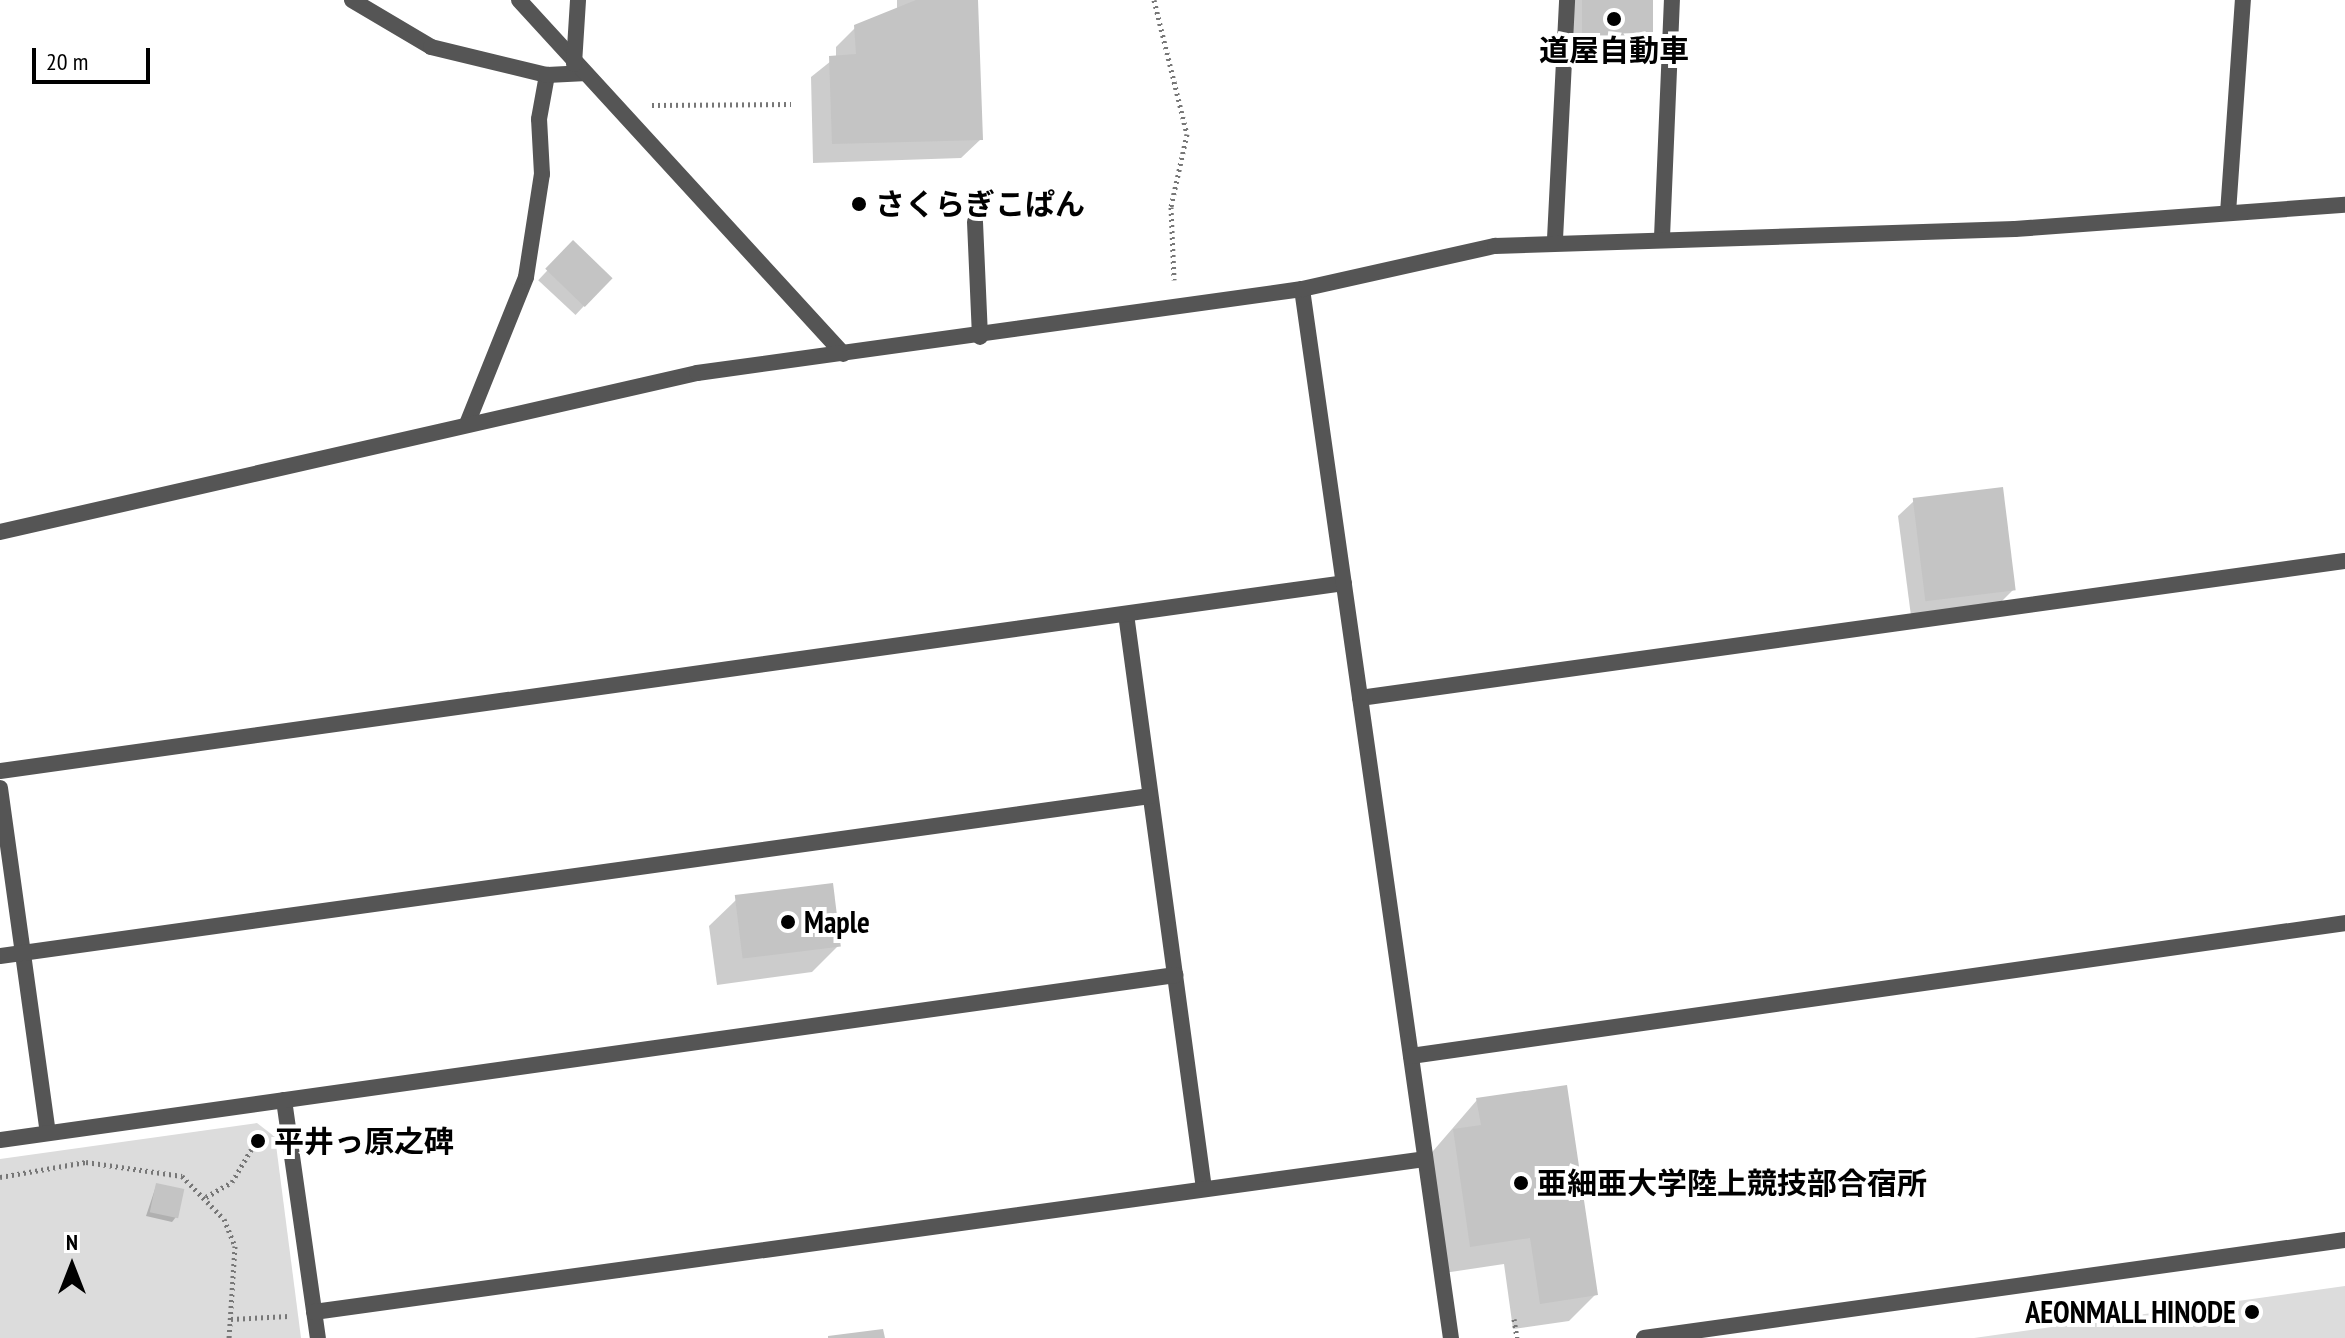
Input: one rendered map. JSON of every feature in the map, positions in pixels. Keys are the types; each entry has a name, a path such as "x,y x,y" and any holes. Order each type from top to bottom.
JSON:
{"street":[{"path":"352,0 431,47 547,75 578,68"},
{"path":"519,0 843,354"},
{"path":"578,0 578,68"},
{"path":"1555,239 1567,0"},
{"path":"1662,237 1672,0"},
{"path":"2228,213 2243,0"},
{"path":"467,424 529,265 547,75"},
{"path":"0,532 697,373 980,337 1302,289 1555,239 2015,229 2345,205"},
{"path":"975,222 980,337"},
{"path":"1302,289 1451,1338"},
{"path":"1360,698 2345,561"},
{"path":"0,771 1344,583"},
{"path":"1126,614 1204,1189"},
{"path":"0,788 48,1133"},
{"path":"0,956 1150,796"},
{"path":"1411,1056 2345,923"},
{"path":"0,1140 1175,975"},
{"path":"284,1100 306,1313 318,1338"},
{"path":"306,1313 1425,1159"},
{"path":"1644,1338 2345,1240"}],"path":[{"path":"1154,0 1187,134 1171,207 1175,307"},
{"path":"615,106 791,104"},
{"path":"206,1197 232,1182 255,1143"},
{"path":"0,1177 52,1165 119,1162 182,1176 206,1197 235,1246 229,1338"},
{"path":"231,1319 306,1313"},
{"path":"1514,1319 1517,1338"}],"shaded area":[{"path":"257,1123 275,1137 301,1338 0,1338 0,1159"},
{"name":"AEONMALL HINODE","path":"2345,1286 2345,1338 1974,1338"}],"building":[{"path":"916,0 978,0 983,140 832,144 829,56 856,54 854,25"},
{"path":"1582,0 1653,0 1653,45 1582,45"},
{"path":"573,240 613,278 585,307 545,269"},
{"path":"2003,487 2016,590 1925,601 1913,498"},
{"name":"Maple","path":"833,883 841,947 743,959 735,895"},
{"name":"亜細亜大学陸上競技部合宿所","path":"1567,1085 1598,1295 1540,1304 1530,1238 1470,1247 1453,1129 1481,1125 1476,1098"},
{"path":"156,1183 184,1189 178,1218 150,1212"},
{"path":"883,1329 885,1338 828,1338 828,1336"}],"place":[{"name":"道屋自動車","path":"1614,19"},
{"name":"さくらぎこぱん","path":"859,204"},
{"name":"Maple","path":"788,922"},
{"name":"平井っ原之碑","path":"258,1141"},
{"name":"亜細亜大学陸上競技部合宿所","path":"1521,1183"},
{"name":"AEONMALL HINODE","path":"2252,1312"}]}
